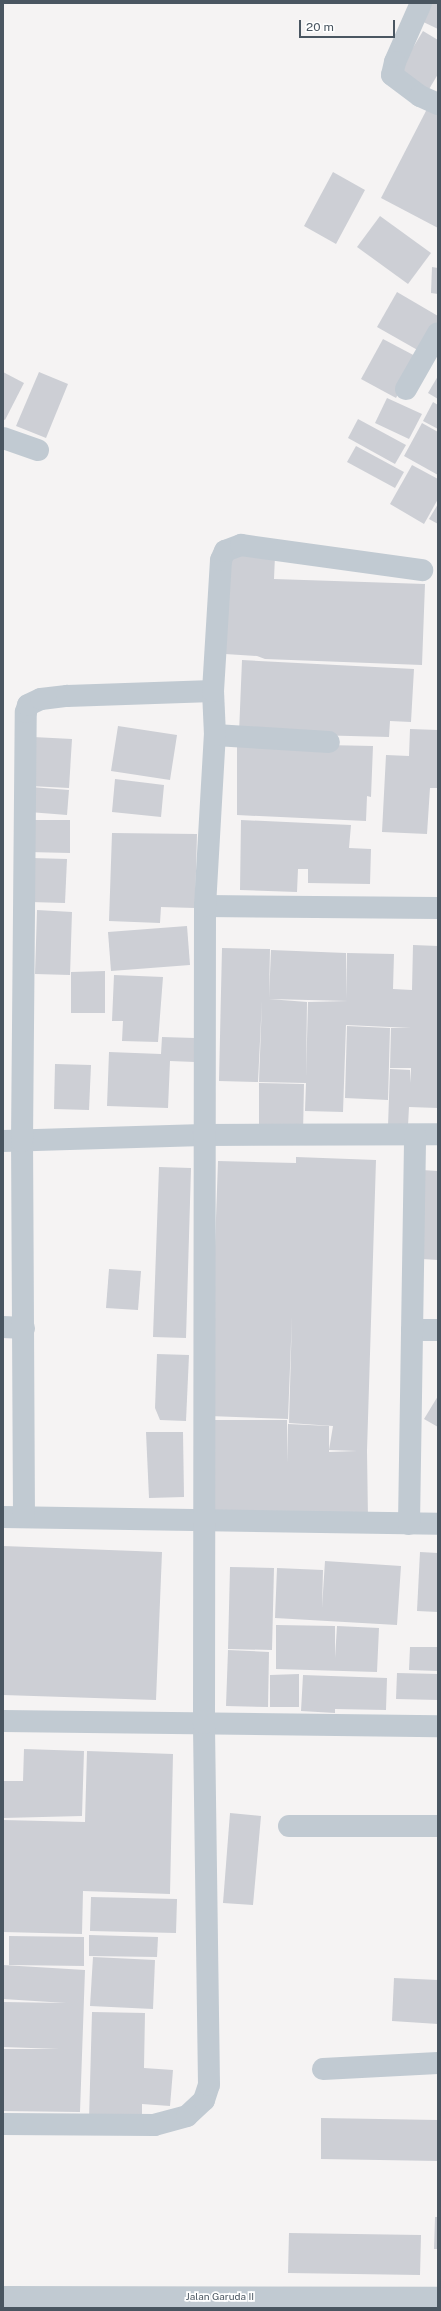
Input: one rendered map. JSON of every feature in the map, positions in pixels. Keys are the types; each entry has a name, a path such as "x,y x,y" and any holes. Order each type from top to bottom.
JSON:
{"street":[{"path":"421,3 395,62 392,75 420,96 438,104"},
{"path":"406,389 438,333"},
{"path":"3,438 38,450"},
{"path":"3,2124 154,2125 187,2116 204,2100 210,2073 204,1723 203,1134 205,906 215,735 213,691 221,560 225,551 231,547 241,545 422,570"},
{"path":"213,691 67,696 41,699 28,705 25,720 13,1141 24,1328 14,1517 204,1522 438,1524"},
{"path":"215,735 329,742"},
{"path":"205,906 438,908"},
{"path":"13,1141 203,1134 438,1134"},
{"path":"409,1524 415,1134"},
{"path":"3,1327 24,1328"},
{"path":"412,1330 438,1330"},
{"path":"3,1721 438,1726"},
{"path":"289,1826 438,1826"},
{"path":"323,2069 438,2063"},
{"name":"Jalan Garuda II","path":"3,2297 438,2298"}],"building":[{"path":"424,3 438,3 438,29 417,19"},
{"path":"423,31 438,40 438,74 428,91 397,74"},
{"path":"427,109 438,115 438,228 381,198"},
{"path":"333,172 365,190 336,244 304,226"},
{"path":"380,216 431,253 408,284 357,247"},
{"path":"432,267 438,268 438,294 431,293"},
{"path":"397,292 438,316 438,322 421,352 377,327"},
{"path":"383,339 419,358 396,398 361,379"},
{"path":"3,372 24,383 5,420 3,419"},
{"path":"39,372 68,384 46,438 16,426"},
{"path":"438,376 438,399 428,393"},
{"path":"387,398 422,414 409,439 375,423"},
{"path":"433,402 438,405 438,429 423,421"},
{"path":"358,419 406,445 395,464 348,438"},
{"path":"422,423 438,432 438,475 404,456"},
{"path":"356,446 404,472 395,488 347,462"},
{"path":"412,465 438,479 438,499 424,524 390,504"},
{"path":"438,504 438,524 429,519"},
{"path":"230,555 275,556 274,579 425,584 422,665 265,659 257,656 225,654"},
{"path":"242,660 414,669 411,722 390,721 389,737 239,733"},
{"path":"118,726 177,735 170,780 111,771"},
{"path":"410,729 438,730 438,788 430,788 427,834 382,832 386,755 409,756"},
{"path":"33,737 72,739 69,788 30,786"},
{"path":"237,743 373,746 371,797 367,796 366,821 237,815"},
{"path":"115,779 164,785 161,817 112,812"},
{"path":"31,787 69,790 67,815 29,812"},
{"path":"29,820 70,820 70,853 28,852"},
{"path":"241,820 351,825 349,848 371,849 370,884 308,883 308,869 298,869 297,892 240,890"},
{"path":"112,833 197,834 195,908 161,907 160,923 109,921"},
{"path":"31,858 67,859 65,903 30,902"},
{"path":"37,910 72,912 70,975 35,974"},
{"path":"187,926 190,965 111,971 108,932"},
{"path":"413,945 438,946 438,1108 409,1107 408,1126 388,1126 390,1069 410,1070 411,1083 411,1068 390,1068 391,1028 411,1028 346,1025 343,1112 305,1111 306,1083 259,1082 262,1000 258,1082 219,1081 222,948 270,949 269,998 271,950 346,953 346,999 347,953 394,954 393,989 412,990","holes":["269,999 348,1001 308,1002 306,1077 307,1002"]},
{"path":"105,971 105,1013 71,1013 71,972"},
{"path":"114,975 163,977 158,1042 122,1041 123,1021 112,1021"},
{"path":"347,1026 390,1028 388,1100 345,1098"},
{"path":"162,1037 195,1038 195,1062 170,1061 168,1108 107,1106 109,1052 161,1054"},
{"path":"55,1064 91,1065 89,1110 54,1109"},
{"path":"259,1083 304,1084 303,1133 259,1133"},
{"path":"296,1157 376,1160 367,1451 368,1519 210,1517 210,1420 287,1420 287,1463 288,1424 329,1426 329,1450 333,1426 289,1423 292,1316 288,1419 209,1416 218,1161 296,1163","holes":["329,1450 357,1451 329,1452"]},
{"path":"159,1167 191,1168 186,1338 153,1337"},
{"path":"422,1170 438,1171 438,1260 422,1259"},
{"path":"109,1269 141,1271 138,1310 106,1308"},
{"path":"157,1354 189,1355 186,1421 160,1420 155,1408"},
{"path":"438,1396 438,1427 424,1419"},
{"path":"146,1432 183,1432 184,1497 149,1498"},
{"path":"3,1546 162,1552 156,1700 3,1695"},
{"path":"420,1552 438,1553 438,1612 417,1611"},
{"path":"325,1561 401,1566 397,1625 275,1618 277,1568 323,1570 322,1608"},
{"path":"230,1567 274,1568 272,1650 228,1649"},
{"path":"276,1625 335,1626 335,1658 337,1626 379,1628 377,1672 276,1669"},
{"path":"410,1647 438,1647 438,1671 409,1670"},
{"path":"228,1650 269,1652 268,1707 226,1706"},
{"path":"397,1673 438,1674 438,1700 396,1699"},
{"path":"299,1674 299,1707 270,1707 270,1675"},
{"path":"303,1675 387,1678 386,1710 335,1709 335,1713 301,1711"},
{"path":"24,1749 84,1751 82,1816 3,1818 3,1781 23,1781"},
{"path":"87,1751 173,1754 170,1894 83,1891 82,1934 3,1932 3,1820 85,1822"},
{"path":"230,1813 261,1816 253,1905 223,1903"},
{"path":"91,1897 177,1899 176,1933 90,1931"},
{"path":"89,1935 158,1937 157,1957 89,1956"},
{"path":"9,1936 84,1937 84,1966 9,1965"},
{"path":"93,1957 155,1960 153,2009 90,2006"},
{"path":"3,1965 85,1970 80,2112 3,2111 3,2049 59,2049 3,2047 3,2002 66,2003 3,1999"},
{"path":"394,1978 438,1980 438,2024 392,2021"},
{"path":"92,2012 145,2013 144,2068 173,2070 170,2106 142,2104 142,2122 89,2120"},
{"path":"321,2118 438,2120 438,2161 321,2159"},
{"path":"435,2217 438,2217 438,2249 434,2249"},
{"path":"289,2233 421,2235 420,2275 288,2273"}]}
